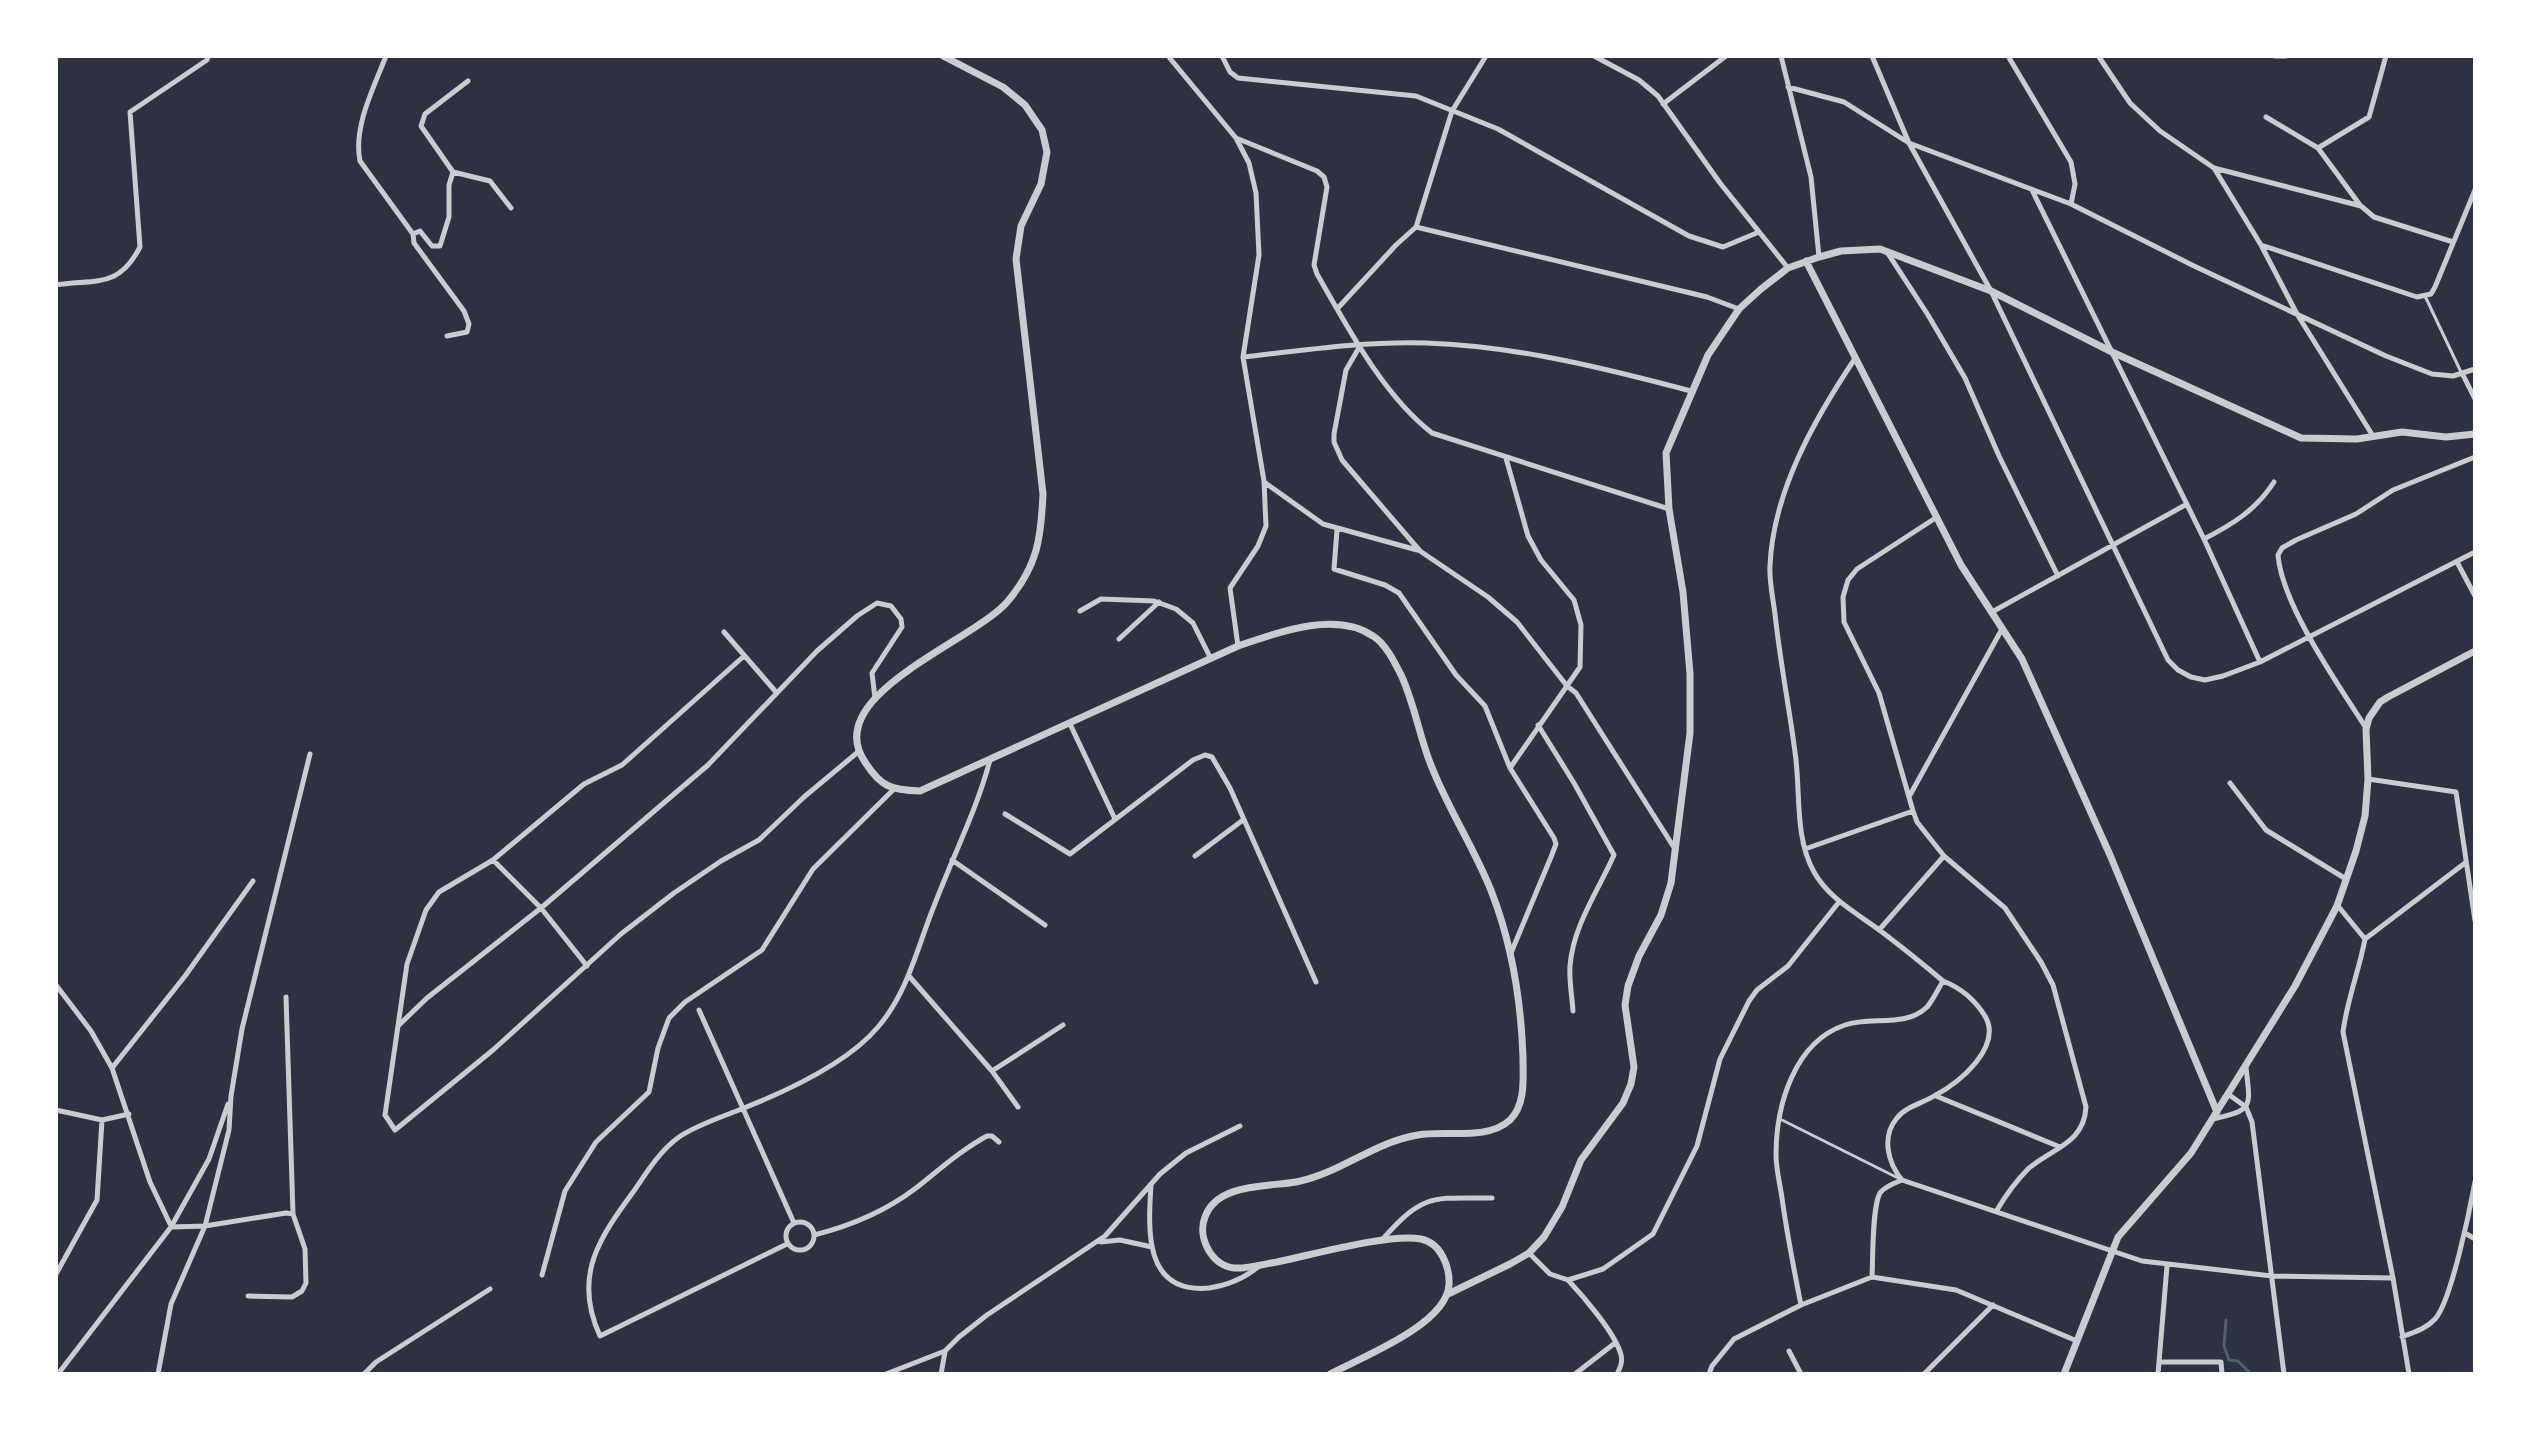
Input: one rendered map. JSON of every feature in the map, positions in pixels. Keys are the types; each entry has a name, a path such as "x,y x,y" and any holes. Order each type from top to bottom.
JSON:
{"street":[{"path":"56,285 113,279 131,264 140,247 130,112 207,60 208,56"},
{"path":"386,56 368,103 358,150 360,161 464,311 469,324 467,332 447,336"},
{"path":"943,56 1003,87 1025,105 1042,130 1047,152 1041,184 1021,226 1016,259 1043,494 1041,529 1035,560 1008,602 875,698 859,721 856,733 858,752 880,781 893,790 920,791 1238,646 1283,632 1326,624 1358,628 1375,637 1394,661 1406,686 1429,761 1492,893 1511,954 1521,1012 1523,1080 1520,1107 1511,1119 1487,1131 1442,1132 1393,1141 1327,1174 1295,1182 1257,1186 1221,1198 1209,1208 1202,1229 1209,1251 1216,1260 1232,1268 1381,1241 1420,1239 1437,1248 1449,1272 1448,1294"},
{"path":"1168,56 1236,138 1249,163 1256,193 1259,255 1243,357 1264,481 1265,527 1258,546 1230,588 1238,646"},
{"path":"1222,56 1230,72 1238,78 1416,96 1498,129 1689,236 1723,247 1759,232"},
{"path":"1337,309 1416,227 1452,111 1486,56"},
{"path":"1594,56 1639,80 1663,104 1720,183 1788,268"},
{"path":"1663,104 1726,56"},
{"path":"1781,56 1811,177 1819,257"},
{"path":"1872,56 1909,143 1991,291 2168,660 2178,670 2205,680 2260,662 2475,552"},
{"path":"2008,56 2071,162 2075,184 2071,204"},
{"path":"2275,56 2286,56"},
{"path":"2318,148 2369,117 2386,56"},
{"path":"2099,57 2130,103 2160,131 2214,168 2361,206"},
{"path":"468,81 425,114 421,126 453,172 490,181 511,208"},
{"path":"1788,87 1844,102 1909,143 2071,204 2386,356 2432,374 2453,376 2475,369"},
{"path":"2266,117 2318,148 2361,206 2374,217 2453,242"},
{"path":"1236,138 1317,171 1324,177 1327,187 1314,265 1360,346 1399,403 1420,423 1432,433 1669,509"},
{"path":"2214,168 2261,245 2297,314 2373,436"},
{"path":"413,234 420,231 432,246 440,246 449,217 449,185 453,172"},
{"path":"2032,189 2204,539 2260,662"},
{"path":"2261,245 2417,297 2425,296 2431,294 2435,287 2475,190"},
{"path":"1416,227 1707,297 1739,309"},
{"path":"1330,1374 1419,1326 1434,1314 1448,1294 1529,1253 1544,1237 1562,1207 1581,1160 1623,1103 1631,1084 1634,1067 1625,1005 1628,986 1639,956 1661,915 1671,883 1690,733 1690,674 1683,592 1669,509 1666,453 1708,355 1739,309 1788,268 1819,257 1863,249 1886,251 1991,291 2112,352 2301,438 2342,440 2402,432 2446,437 2475,434"},
{"path":"1886,251 1965,378 2058,576"},
{"path":"1806,261 1961,565 2022,659 2110,855 2215,1115"},
{"path":"1243,357 1335,346 1428,343 1591,364 1691,391"},
{"path":"1360,346 1346,370 1334,442 1342,460 1420,551 1505,610 1538,647 1567,686 1576,693 1676,851"},
{"path":"1854,360 1827,400 1798,459 1779,510 1770,566 1805,849 1815,873 1839,902 1943,981 1976,1002 1989,1024 1990,1038 1985,1052 1935,1096 1897,1117 1889,1134 1892,1167 1902,1180 2111,1251 2167,1266 2272,1276 2393,1278"},
{"path":"2462,373 2475,399"},
{"path":"1506,457 1528,536 1541,560 1574,600 1581,625 1580,667 1510,768"},
{"path":"2366,729 2310,637 2286,586 2278,555 2282,548 2296,540 2356,514 2393,490 2475,457"},
{"path":"1264,481 1318,522 1337,530 1420,551"},
{"path":"2204,539 2257,506 2274,482"},
{"path":"1992,612 2187,504"},
{"path":"1937,517 1857,569 1848,580 1843,597 1844,622 1879,693 1917,822 1944,856 2005,908 2053,985 2086,1107 2085,1124 2076,1136 2030,1168 2011,1187 1997,1210"},
{"path":"1337,530 1334,569 1385,585 1399,593 1456,675 1485,706 1510,768 1556,844 1511,954"},
{"path":"2457,562 2475,596"},
{"path":"1080,611 1101,599 1159,602 1176,609 1193,623 1210,657"},
{"path":"1119,639 1159,602"},
{"path":"398,1026 427,998 541,908 708,765 827,643 877,603 891,606 901,619 902,627 872,673 875,698"},
{"path":"1909,796 2002,628"},
{"path":"724,632 776,692"},
{"path":"2064,1374 2118,1237 2191,1153 2295,986 2337,906 2365,816 2368,779 2366,729 2369,718 2380,702 2475,651"},
{"path":"744,656 622,765 584,784 493,860 439,892 426,910 407,964 385,1115 395,1130 493,1050 621,934 674,893 759,840 858,752"},
{"path":"1070,724 1115,819"},
{"path":"1538,725 1614,855 1589,904 1573,951 1570,965 1573,1011"},
{"path":"158,1374 171,1304 205,1226 229,1130 231,1096 246,1013 310,754"},
{"path":"1005,814 1069,854 1193,760 1205,755 1212,757 1230,788 1316,982"},
{"path":"787,1244 600,1336 588,1304 590,1270 609,1223 656,1160 678,1138 817,1073 862,1045 897,1000 952,860 981,796 990,760"},
{"path":"2368,779 2453,790 2457,794 2475,921"},
{"path":"2230,783 2266,830 2279,841 2346,879"},
{"path":"542,1275 565,1191 596,1142 649,1092 658,1048 669,1018 685,1002 762,950 813,869 893,790"},
{"path":"1805,849 1913,811"},
{"path":"1195,856 1243,820"},
{"path":"1879,930 1944,856"},
{"path":"493,860 541,908 587,966"},
{"path":"952,860 1045,925"},
{"path":"2409,1374 2393,1278 2343,1032 2365,939 2465,863"},
{"path":"112,1068 185,976 253,881"},
{"path":"1568,1280 1603,1269 1653,1234 1697,1146 1720,1059 1749,1001 1757,990 1788,966 1839,902"},
{"path":"2337,906 2365,939"},
{"path":"909,976 992,1071 1018,1107"},
{"path":"1801,1305 1776,1158 1780,1119 1789,1084 1805,1052 1828,1032 1858,1022 1911,1017 1926,1008 1943,981"},
{"path":"56,985 91,1031 112,1068 150,1182 171,1227"},
{"path":"248,1296 292,1297 302,1291 306,1283 305,1249 293,1214 286,997"},
{"path":"699,1010 794,1223"},
{"path":"992,1071 1063,1025"},
{"path":"2215,1115 2239,1113 2246,1107 2249,1100 2246,1067"},
{"path":"2228,1094 2246,1107 2252,1122 2284,1374"},
{"path":"58,1374 171,1227 209,1159 231,1096"},
{"path":"1935,1096 2061,1147"},
{"path":"56,1110 102,1120 129,1114"},
{"path":"56,1274 97,1200 102,1120"},
{"path":"886,1374 945,1351 987,1315 1096,1244 1151,1184 1186,1153 1240,1126"},
{"path":"814,1235 841,1229 880,1210 987,1136 999,1142"},
{"path":"1872,1277 1880,1194 1887,1186 1902,1180"},
{"path":"2402,1337 2427,1327 2438,1316 2465,1233 2475,1182"},
{"path":"1151,1184 1149,1225 1152,1247 1163,1272 1182,1288 1218,1287 1235,1282 1247,1277 1260,1265"},
{"path":"1381,1241 1415,1206 1429,1200 1492,1198"},
{"path":"171,1227 205,1226 293,1214"},
{"path":"794,1223 807,1224 814,1235 812,1245 804,1250 795,1250 787,1244 785,1234 794,1223"},
{"path":"2465,1233 2475,1239"},
{"path":"1096,1244 1120,1240 1152,1247"},
{"path":"1529,1253 1550,1274 1568,1280 1584,1297 1622,1356 1617,1374"},
{"path":"2158,1374 2167,1266"},
{"path":"1709,1374 1734,1339 1801,1305 1872,1277 1956,1290 2078,1342"},
{"path":"364,1374 376,1362 490,1289"},
{"path":"1924,1374 1993,1305"},
{"path":"1575,1374 1615,1343"},
{"path":"941,1374 945,1351"},
{"path":"1789,1351 1801,1374"},
{"path":"2159,1362 2221,1362 2222,1374"}],"lane":[{"path":"2425,296 2462,373"},
{"path":"1780,1119 1902,1180"}],"waterway":[{"path":"2226,1320 2224,1346 2229,1360 2238,1361 2251,1374"}]}
